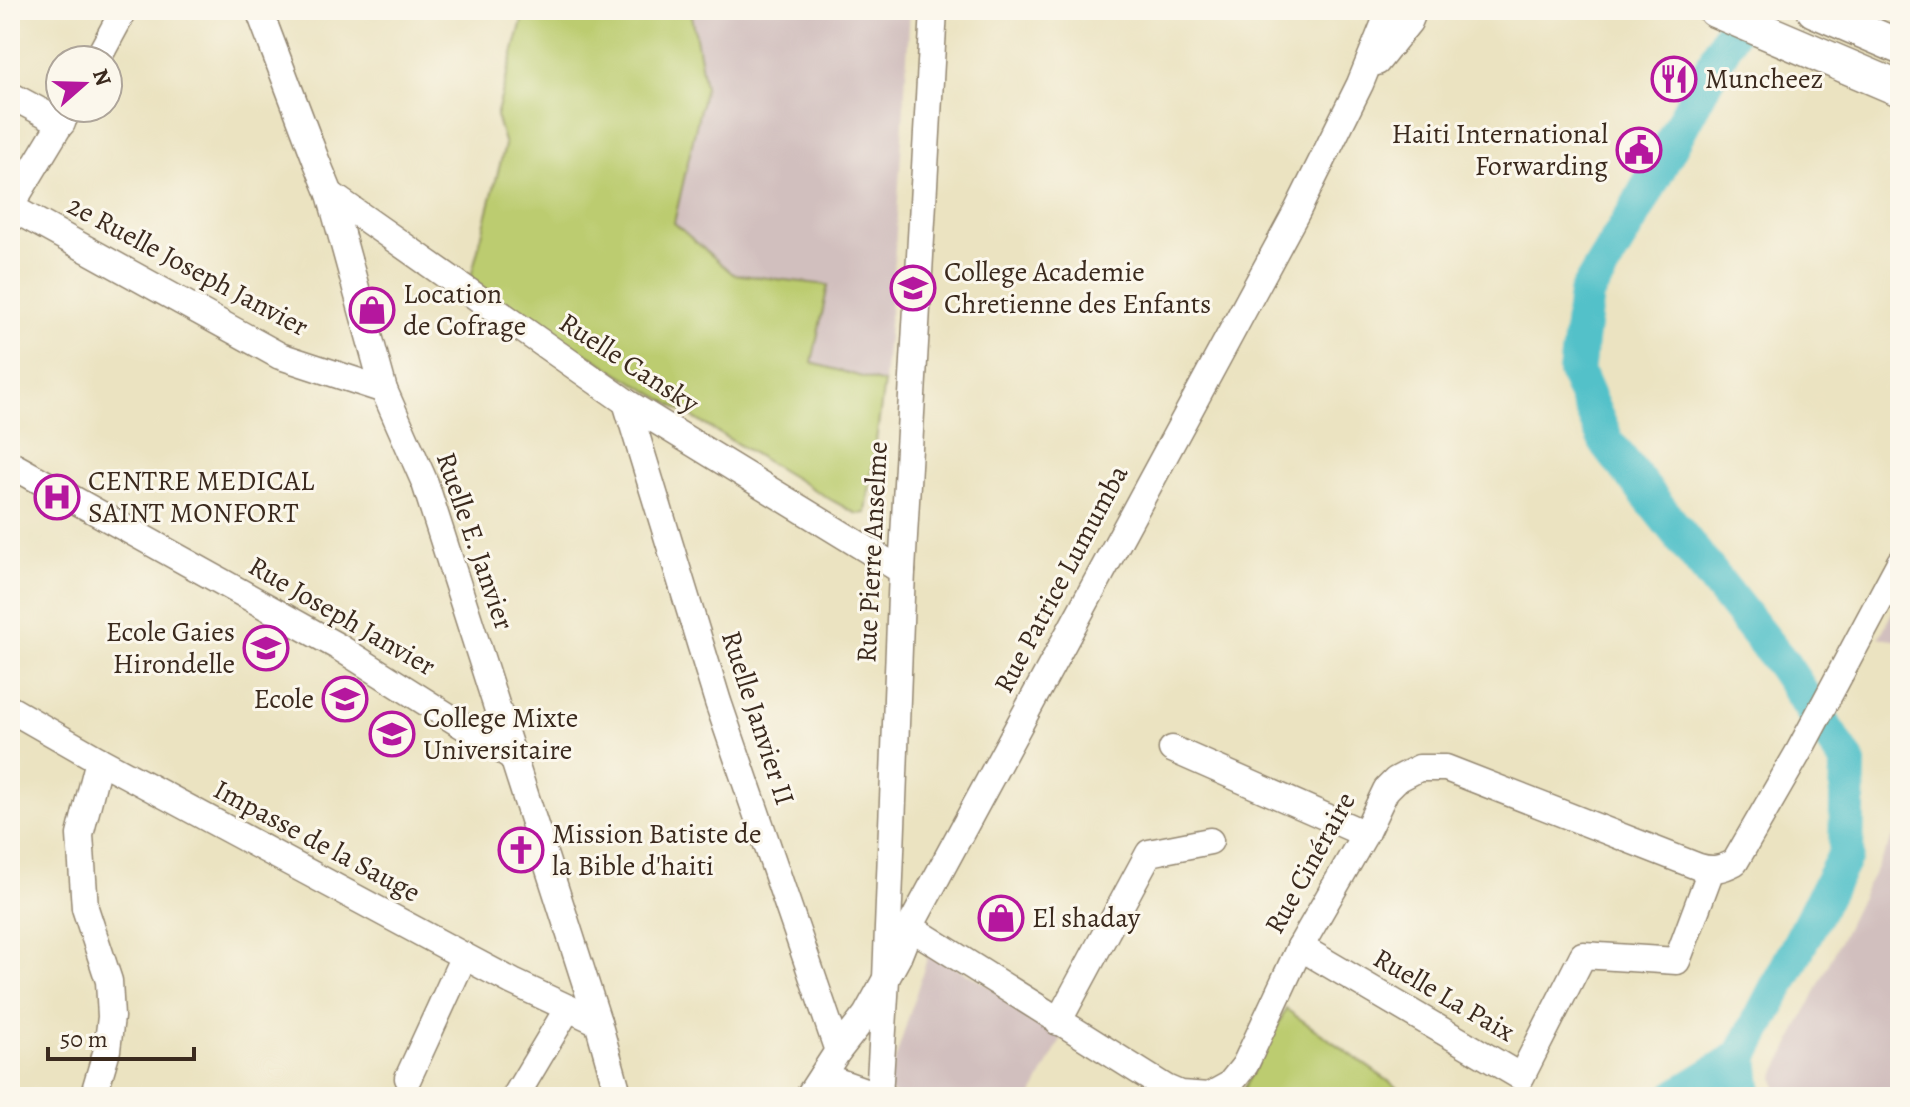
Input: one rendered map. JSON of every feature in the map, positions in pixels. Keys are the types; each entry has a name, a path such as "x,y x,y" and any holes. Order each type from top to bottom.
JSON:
{"main road":[{"path":"1814,10 1900,47"},
{"path":"1717,11 1900,89"}],"street":[{"path":"106,44 124,10"},
{"name":"Ruelle E. Janvier","path":"259,10 330,194 384,390 425,483 598,1022 619,1097"},
{"name":"Rue Pierre Anselme","path":"879,1096 902,571 934,10"},
{"name":"Rue Patrice Lumumba","path":"815,1086 866,1015 886,979 910,927 1297,211 1360,84 1390,10"},
{"name":"Rue Patrice Lumumba","path":"1360,84 1409,22 1414,10"},
{"path":"10,95 44,108"},
{"path":"10,207 61,124"},
{"name":"Ruelle Cansky","path":"330,194 626,402 902,571"},
{"name":"2e Ruelle Joseph Janvier","path":"10,207 280,356 384,390"},
{"name":"Ruelle Janvier II","path":"626,402 718,702 838,1051"},
{"name":"Rue Joseph Janvier","path":"10,464 337,646 514,758"},
{"path":"1711,870 1735,862 1798,753 1900,562"},
{"name":"Impasse de la Sauge","path":"10,709 464,956 598,1022"},
{"path":"1172,749 1365,834"},
{"path":"93,1097 107,1050 111,1017 109,981 85,908 80,835 99,760"},
{"name":"Rue Cinéraire","path":"910,927 1166,1088 1180,1094 1209,1096 1229,1085 1245,1065 1300,947 1365,834 1386,790 1396,780 1419,768 1446,768 1711,870"},
{"path":"1058,1022 1149,853 1210,841"},
{"name":"Ruelle La Paix","path":"1300,947 1521,1077 1583,955 1677,961 1711,870"},
{"path":"408,1078 464,956"},
{"path":"515,1097 568,1008"},
{"path":"815,1086 879,1096"}],"shaded area":[{"path":"691,10 910,10 884,383 812,363 828,285 733,274 674,223 705,87"},
{"path":"1900,597 1900,641 1879,638"},
{"path":"1900,825 1900,1097 1778,1097 1774,1077 1864,891"},
{"path":"929,952 1066,1030 1031,1097 900,1097 886,1089"}],"green space":[{"path":"525,10 691,10 705,87 674,223 733,274 828,285 812,363 884,383 866,513 857,514 833,501 469,284 505,145 496,116"},
{"path":"1286,1009 1411,1097 1239,1097"}],"waterway":[{"path":"1743,10 1637,208 1586,294 1576,372 1607,443 1783,665 1848,763 1846,854 1741,1057 1745,1097"},
{"path":"1676,1097 1741,1057"}],"place":[{"name":"Muncheez","path":"1674,79"},
{"name":"Haiti International Forwarding","path":"1639,150"},
{"name":"College Academie Chretienne des Enfants","path":"913,288"},
{"name":"Location de Cofrage","path":"372,310"},
{"name":"CENTRE MEDICAL SAINT MONFORT","path":"57,497"},
{"name":"Ecole Gaies Hirondelle","path":"266,648"},
{"name":"Ecole","path":"345,699"},
{"name":"College Mixte Universitaire","path":"392,734"},
{"name":"Mission Batiste de la Bible d'haiti","path":"521,850"},
{"name":"El shaday","path":"1001,918"}]}
